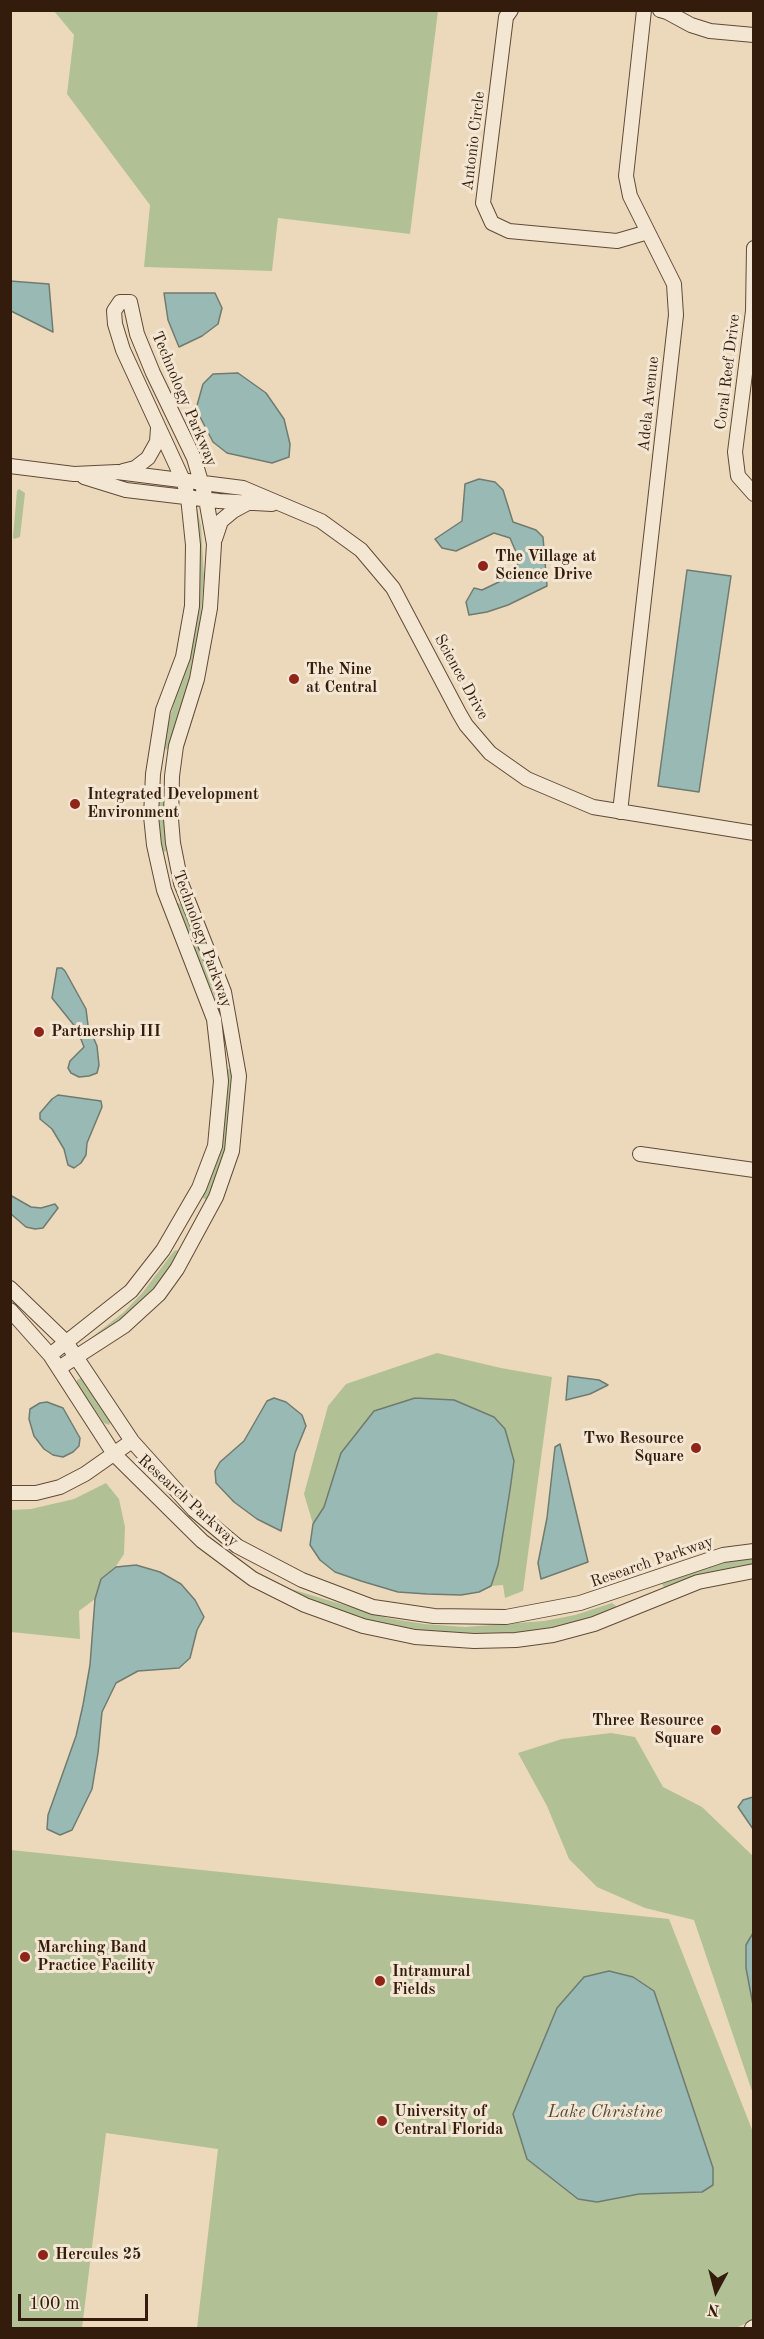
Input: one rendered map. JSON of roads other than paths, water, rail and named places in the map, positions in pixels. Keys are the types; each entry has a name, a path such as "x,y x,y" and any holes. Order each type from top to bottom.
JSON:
{"street":[{"name":"Antonio Circle","path":"511,10 506,17 483,203 492,223 509,231 617,242 648,232"},
{"name":"Adela Avenue","path":"620,812 676,315 674,284 630,196 626,176 644,10"},
{"path":"660,10 691,25 710,31 753,35"},
{"name":"Coral Reef Drive","path":"753,248 753,310 749,380 735,452 738,476 753,494"},
{"name":"Technology Parkway","path":"50,1355 131,1290 163,1250 199,1188 215,1146 221,1081 214,1019 164,890 153,835 151,797 153,774 163,710 183,657 192,606 193,545 188,497 183,480 123,350 115,324 114,311 120,302 130,302 137,334 153,374 194,458 206,500 214,544 208,618 197,679 176,746 172,776 171,819 181,884 224,992 239,1076 232,1151 211,1206 177,1269 159,1294 124,1326 59,1368"},
{"path":"117,472 135,468 148,458 157,442 159,426"},
{"name":"Science Drive","path":"10,466 74,474 117,472 243,488 321,521 361,550 379,569 403,603 466,725 490,753 527,779 593,807 753,833"},
{"name":"Science Drive","path":"74,474 126,490 206,500 282,505"},
{"path":"214,544 221,521 233,511 248,504"},
{"path":"153,774 172,776"},
{"path":"164,890 181,884"},
{"path":"217,1045 233,1042"},
{"path":"640,1154 753,1170"},
{"name":"Research Parkway","path":"10,1288 66,1342 132,1441 194,1510 237,1546 302,1580 373,1607 434,1616 506,1617 580,1604 723,1555 753,1551"},
{"name":"Research Parkway","path":"10,1310 50,1355 114,1454 202,1540 253,1579 305,1605 363,1626 415,1636 474,1641 516,1640 553,1635 594,1624 698,1582 753,1571"},
{"path":"10,1493 36,1493 60,1487 132,1441"}],"water":[{"path":"10,281 49,284 53,332 11,311"},
{"path":"164,293 215,293 222,308 218,324 202,336 179,347 168,320"},
{"path":"238,373 266,393 284,419 290,444 289,457 272,463 227,453 213,442 196,409 203,384 213,374"},
{"path":"479,479 495,482 503,490 513,522 536,530 543,537 547,586 508,605 469,615 466,602 474,588 482,590 503,580 513,579 519,559 510,538 494,533 456,551 442,548 435,539 462,521 465,484"},
{"path":"687,570 731,576 699,792 658,786"},
{"path":"57,968 65,971 86,1009 88,1025 97,1046 99,1065 97,1073 89,1076 79,1077 71,1073 68,1068 70,1061 84,1047 77,1029 52,998"},
{"path":"58,1095 101,1101 102,1107 87,1143 86,1155 74,1168 68,1165 64,1149 52,1129 40,1119 40,1113"},
{"path":"10,1195 31,1207 41,1208 55,1204 58,1208 43,1228 26,1227 11,1214"},
{"path":"568,1376 599,1380 608,1385 590,1394 566,1400"},
{"path":"274,1398 286,1402 302,1415 306,1426 295,1453 281,1531 257,1519 234,1502 216,1483 215,1471 220,1462 244,1441 267,1401"},
{"path":"415,1398 454,1400 494,1417 505,1429 514,1461 510,1490 498,1565 491,1586 479,1592 461,1595 398,1592 335,1572 320,1560 310,1545 313,1524 324,1507 341,1453 374,1411"},
{"path":"47,1402 63,1408 80,1438 79,1446 63,1457 53,1455 44,1449 34,1436 29,1419 30,1409"},
{"path":"560,1444 588,1562 541,1579 538,1563 547,1518 555,1447"},
{"path":"136,1565 160,1572 181,1584 195,1600 204,1617 197,1630 190,1658 179,1668 138,1671 116,1683 102,1712 92,1789 72,1830 60,1835 47,1829 48,1815 76,1736 83,1705 90,1665 95,1599 101,1579 116,1567"},
{"path":"754,1797 753,1829 738,1807 743,1800"},
{"path":"753,1933 753,2005 746,1968 746,1945"},
{"name":"Lake Christine","path":"609,1971 633,1977 654,1991 713,2168 713,2185 702,2192 639,2194 597,2202 578,2199 527,2159 513,2114 557,2008 584,1977"}],"place":[{"name":"The Village at Science Drive","path":"483,566"},
{"name":"The Nine at Central","path":"294,679"},
{"name":"Integrated Development Environment","path":"75,804"},
{"name":"Partnership III","path":"39,1032"},
{"name":"Two Resource Square","path":"696,1448"},
{"name":"Three Resource Square","path":"716,1730"},
{"name":"Marching Band Practice Facility","path":"25,1957"},
{"name":"Intramural Fields","path":"380,1981"},
{"name":"University of Central Florida","path":"382,2121"},
{"name":"Hercules 25","path":"43,2255"}]}
